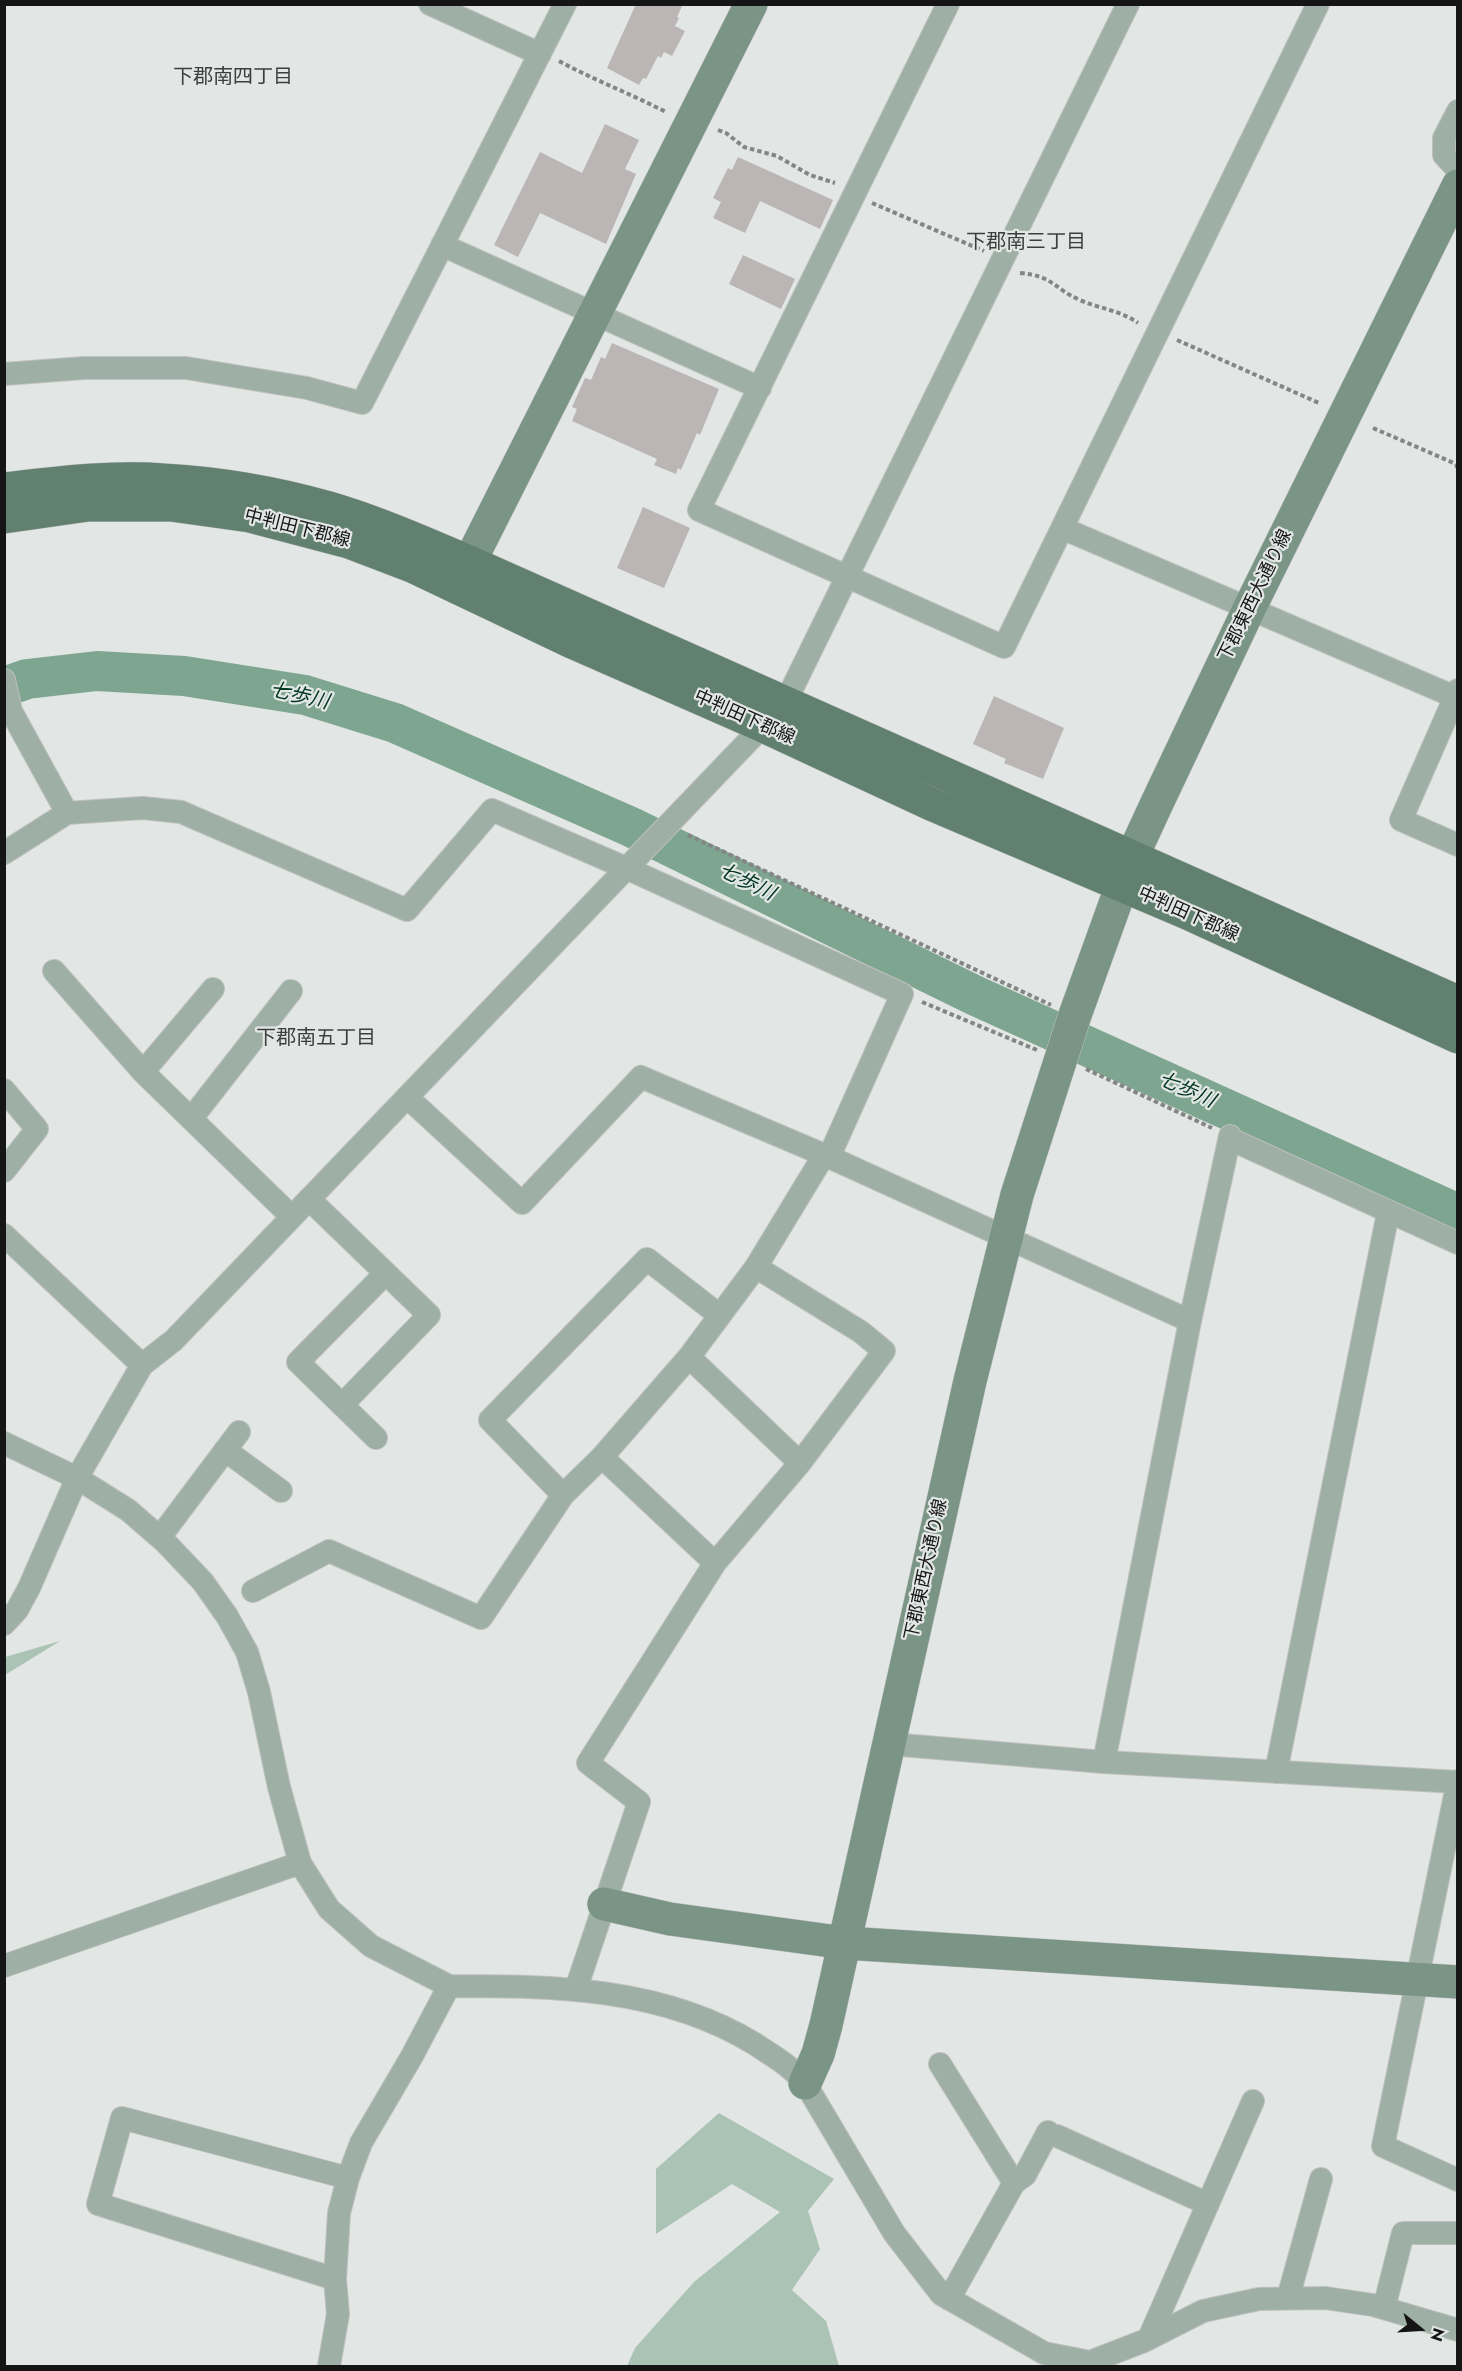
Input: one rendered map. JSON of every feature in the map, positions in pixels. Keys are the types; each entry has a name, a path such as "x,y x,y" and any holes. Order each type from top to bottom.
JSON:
{"main road":[{"name":"中判田下郡線","path":"4,489 67,481 162,479 251,491 329,508 428,544 463,575 574,643 774,714 931,804 1127,871 1458,1002"},
{"name":"中判田下郡線","path":"4,517 88,505 171,505 250,516 349,542 412,566 463,575"},
{"name":"中判田下郡線","path":"1127,871 1458,1037"}],"street":[{"path":"430,4 540,54"},
{"path":"4,374 84,368 186,368 308,388 362,403 565,4"},
{"path":"463,575 751,4"},
{"path":"948,4 699,510 1004,647 1318,4"},
{"path":"4,1624 12,1618 26,1595 77,1478 142,1365 174,1340 774,714 847,576 1128,4"},
{"path":"1458,111 1444,138 1444,155 1458,170"},
{"name":"下郡東西大通り線","path":"805,2083 818,2054 826,2025 955,1444 1006,1238 1029,1155 1060,1059 1065,1011 1127,871 1249,609 1458,186"},
{"path":"442,245 760,388"},
{"path":"1062,528 1249,609 1456,694 1401,820 1458,845"},
{"path":"4,680 8,709 67,813"},
{"path":"4,853 67,813 143,808 181,812 407,910 492,810 630,865 902,994 827,1156 756,1267 689,1357 602,1457 563,1495 481,1618 329,1551 254,1591"},
{"path":"54,971 143,1072 292,1217"},
{"path":"143,1072 213,989"},
{"path":"190,1119 291,991"},
{"path":"408,1097 522,1203 641,1077 827,1156 1190,1321"},
{"path":"4,1090 37,1129 4,1171"},
{"path":"1104,1762 1190,1321 1230,1138 1388,1213 1458,1243"},
{"path":"309,1199 429,1315 342,1405"},
{"path":"1276,1772 1388,1213"},
{"path":"4,1235 142,1365"},
{"path":"563,1495 490,1420 647,1259 719,1315"},
{"path":"576,1989 639,1802 588,1763 716,1563 800,1463 884,1351 861,1332 756,1267"},
{"path":"376,1438 298,1362 386,1273"},
{"path":"689,1357 800,1463"},
{"path":"159,1537 239,1432"},
{"path":"4,1443 77,1478 128,1510 159,1537 203,1582 227,1616 247,1652 259,1692 279,1787 300,1863 329,1909 371,1946 449,1986 576,1989 639,1998 678,2008 735,2032 779,2059 805,2083 894,2233 941,2294 949,2299 1044,2354 1090,2362 1149,2338 1203,2311 1259,2299 1325,2298 1384,2308 1458,2330"},
{"path":"225,1450 281,1491"},
{"path":"602,1457 716,1563"},
{"path":"890,1744 1104,1762 1457,1782 1383,2146 1458,2180"},
{"path":"4,1966 300,1863"},
{"path":"604,1904 670,1919 845,1943 1458,1982"},
{"path":"329,2367 338,2314 335,2279 339,2213 348,2178 361,2143 417,2047 449,1986"},
{"path":"940,2064 1014,2183"},
{"path":"1149,2338 1253,2101"},
{"path":"335,2279 98,2204 122,2118 348,2178"},
{"path":"949,2299 1014,2183 1024,2175 1052,2134 1208,2204"},
{"path":"1288,2298 1321,2179"},
{"path":"1384,2308 1403,2233 1458,2233"}],"path":[{"path":"540,54 549,56 593,79 630,93 672,115"},
{"path":"711,128 726,134 744,147 777,156 810,175 839,184"},
{"path":"864,198 986,251"},
{"path":"1012,268 1018,273 1048,279 1073,297 1126,314 1143,326"},
{"path":"1168,337 1319,403"},
{"path":"1373,428 1457,464 1458,470"},
{"path":"665,827 1065,1011"},
{"path":"902,994 1060,1059 1230,1138"}],"green space":[{"path":"60,1641 5,1675 5,1657"},
{"path":"719,2113 834,2179 808,2211 820,2249 792,2290 826,2321 839,2366 627,2366 635,2348 694,2282 780,2212 732,2184 656,2234 656,2169"}],"building":[{"path":"636,4 683,4 675,26 685,31 672,56 664,52 661,58 658,56 646,79 643,78 639,85 607,68"},
{"path":"605,124 639,140 625,169 636,174 606,244 540,213 518,257 494,245 540,152 582,173"},
{"path":"738,157 833,200 820,229 760,201 745,233 713,218 721,202 713,198 728,168 732,170"},
{"path":"743,255 795,279 781,309 729,284"},
{"path":"612,343 719,389 700,435 697,433 681,470 678,468 676,474 654,465 657,459 572,421 577,409 572,407 585,378 591,380 601,357 605,359"},
{"path":"643,507 690,528 664,588 617,568"},
{"path":"994,696 1064,728 1043,779 1004,763 1006,759 973,744"}],"waterway":[{"name":"七歩川","path":"4,687 27,679 97,671 184,676 305,695 395,723 631,827 976,996 1458,1214"}],"district":[{"name":"下郡南四丁目","path":"233,78"},
{"name":"下郡南三丁目","path":"1026,243"},
{"name":"下郡南五丁目","path":"316,1039"}]}
